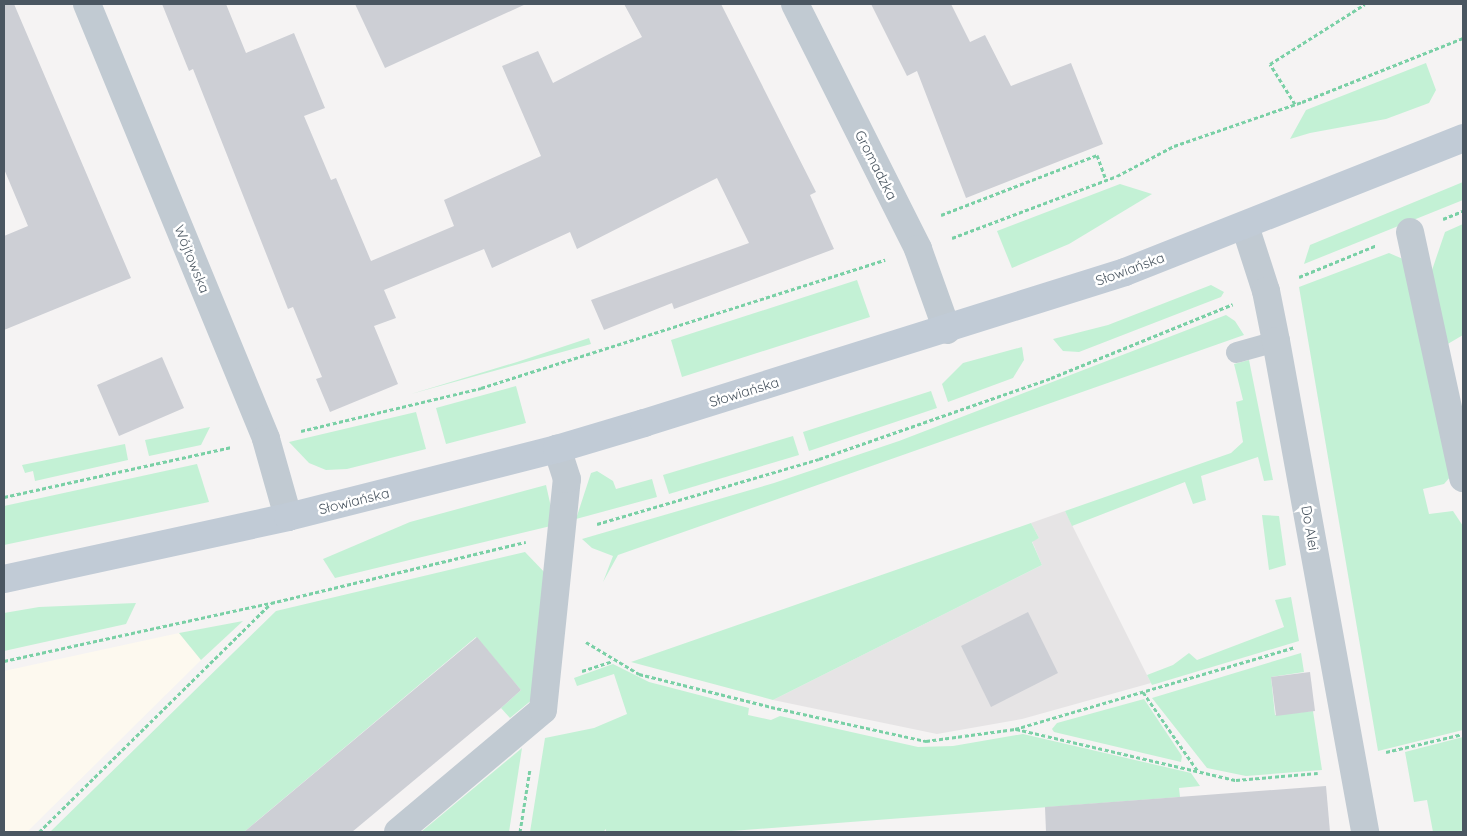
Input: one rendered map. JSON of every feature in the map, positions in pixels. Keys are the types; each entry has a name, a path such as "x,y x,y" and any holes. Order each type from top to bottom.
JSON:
{"street":[{"name":"Wójtowska","path":"87,4 266,440 288,518"},
{"name":"Gromadzka","path":"795,4 918,249 947,330"},
{"name":"Słowiańska","path":"4,579 288,518 557,449 947,330 1125,272 1463,138"},
{"name":"Do Alei","path":"1245,226 1266,291 1276,341 1365,832"},
{"path":"1410,232 1463,478"},
{"path":"398,832 543,710 567,479 557,449"}],"lane":[{"path":"1236,352 1276,341"}],"path":[{"path":"1295,104 1270,64 1365,4"},
{"path":"4,497 266,440 481,388 918,249 1106,180 1174,146 1295,104 1463,38"},
{"path":"936,217 1097,154 1106,180"},
{"path":"38,832 271,603"},
{"path":"553,621 639,674 771,707 926,741 1015,729 1299,646"},
{"path":"1144,692 1198,771"},
{"path":"1015,729 1236,780 1322,772"},
{"path":"1404,748 1463,734"}],"shaded area":[{"path":"1065,511 1151,683 1022,719 937,734 773,700 1042,565 1032,541 1039,538 1031,523"},
{"path":"179,633 201,660 27,832 4,832 4,671"}],"green space":[{"path":"1426,63 1436,90 1429,103 1386,119 1310,133 1290,139 1306,110"},
{"path":"1463,182 1463,200 1304,264 1310,245"},
{"path":"1120,184 1152,194 1069,244 1012,268 997,231"},
{"path":"1463,224 1463,335 1446,345 1431,273 1445,232"},
{"path":"1389,253 1403,259 1451,476 1444,484 1423,489 1429,514 1453,511 1463,526 1463,730 1378,751 1299,287"},
{"path":"857,280 870,317 682,377 671,340"},
{"path":"1211,285 1224,292 1221,297 1079,352 1063,351 1053,339 1108,325"},
{"path":"1226,315 1235,321 1244,335 618,555 603,582 613,556 592,548 582,539 774,483 899,441"},
{"path":"589,338 591,344 411,394 517,362"},
{"path":"1022,347 1024,360 1013,378 948,402 942,384 963,363"},
{"path":"1249,360 1273,480 1264,481 1258,457 1201,476 1206,500 1193,504 1185,482 1072,526 1065,511 1231,453 1243,442 1236,402 1243,400 1234,364"},
{"path":"516,386 526,423 446,444 436,408"},
{"path":"931,391 937,408 809,451 803,432"},
{"path":"416,412 426,449 347,469 326,470 309,463 289,442"},
{"path":"210,427 201,445 149,456 145,440"},
{"path":"793,436 799,455 669,494 663,475"},
{"path":"125,444 128,460 35,481 33,471 25,473 22,465"},
{"path":"197,464 209,502 4,545 4,506"},
{"path":"597,471 613,481 616,489 652,479 657,497 576,519 591,473"},
{"path":"546,485 555,525 335,578 323,559 410,522"},
{"path":"1262,515 1279,516 1286,565 1269,570"},
{"path":"1031,523 1039,538 1032,542 1042,565 773,700 631,662"},
{"path":"525,552 548,576 533,699 510,718 501,708 521,690 476,637 244,832 50,832 276,611"},
{"path":"1291,597 1299,641 1152,685 1147,675 1173,665 1189,653 1197,660 1284,627 1275,600"},
{"path":"136,603 126,624 4,651 4,613 39,607"},
{"path":"243,621 201,660 179,633"},
{"path":"1301,653 1304,672 1271,677 1275,715 1313,711 1322,770 1246,776 1207,768 1152,698"},
{"path":"613,664 649,682 749,708 748,715 771,720 780,716 918,747 953,746 1023,734 1191,773 1200,786 1179,788 1180,797 718,832 606,832 606,829 603,832 530,832 545,738 594,728 627,714 614,674 577,686 574,678"},
{"path":"1144,699 1182,756 1181,762 1054,732 1052,729 1057,723"},
{"path":"1463,737 1463,832 1433,832 1427,800 1414,802 1405,752"},
{"path":"522,748 509,832 421,832"}],"building":[{"path":"4,4 14,4 131,278 4,330 4,236 28,226 4,169"},
{"path":"162,4 226,4 246,53 294,33 325,108 304,116 331,180 336,178 371,261 454,226 444,200 541,156 502,66 538,51 553,83 642,37 624,4 721,4 816,192 810,195 834,249 674,309 672,303 604,330 591,300 749,243 717,178 577,249 570,232 492,268 484,249 384,290 396,318 374,326 398,384 330,412 316,379 322,377 293,307 288,309 193,69 189,71"},
{"path":"355,4 526,4 385,68"},
{"path":"871,4 951,4 970,42 985,35 1011,86 1071,63 1103,144 966,198 917,71 907,76"},
{"path":"162,357 184,408 119,436 97,385"},
{"path":"1028,612 1058,673 991,707 961,646"},
{"path":"477,637 521,690 501,708 352,832 244,832"},
{"path":"1310,672 1315,711 1276,716 1271,677"},
{"path":"1326,786 1330,832 1046,832 1045,807"}]}
